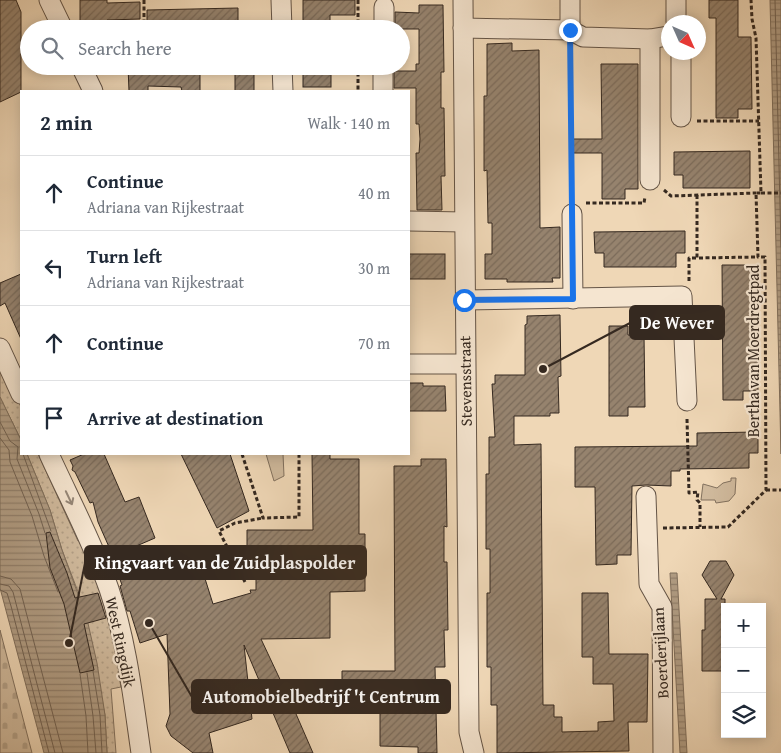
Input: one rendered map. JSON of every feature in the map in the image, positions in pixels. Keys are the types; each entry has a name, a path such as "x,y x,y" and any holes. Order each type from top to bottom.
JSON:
{"street":[{"path":"49,0 59,20"},
{"path":"281,0 282,20"},
{"name":"Stevensstraat","path":"463,0 469,732 474,753"},
{"path":"570,0 570,30"},
{"path":"676,0 676,15"},
{"path":"384,7 384,20"},
{"path":"463,28 570,30 583,37 650,39 661,37"},
{"path":"650,39 650,180"},
{"path":"681,60 681,117"},
{"path":"85,75 93,90"},
{"path":"282,75 283,90"},
{"path":"383,75 383,90"},
{"path":"572,209 573,299"},
{"path":"410,222 464,222"},
{"path":"464,300 682,296 687,401"},
{"path":"0,348 20,392"},
{"path":"410,364 465,364"},
{"name":"West Ringdijk","path":"48,455 109,588 125,647 141,753"},
{"name":"Boerderijlaan","path":"646,496 649,584 662,607 663,753"},
{"name":"Stevensstraat","path":"461,753 469,732"}],"path":[{"path":"144,0 144,20"},
{"path":"358,0 358,20"},
{"name":"Bertha van Moerdregtpad","path":"751,0 756,38 759,121 758,257 765,257 766,490"},
{"path":"570,30 572,209 644,203 650,180 671,196 781,194"},
{"path":"358,75 358,90"},
{"path":"681,117 688,121 759,121"},
{"path":"697,195 697,258"},
{"path":"682,296 689,290 689,258 758,257"},
{"path":"687,401 688,493 698,492 700,527"},
{"path":"242,455 263,518"},
{"path":"245,582 219,531 235,523 263,518 300,517 299,455"},
{"path":"647,528 728,527 766,490 781,490"}],"green space":[{"path":"0,361 20,405 20,438 0,397"},
{"path":"27,455 38,455 78,541 83,540 101,593 120,665 118,672 121,687 111,689 116,753 107,753 105,715 82,602 62,550 50,510"},
{"path":"266,455 283,455 284,476 274,481"},
{"path":"731,478 736,478 735,494 729,501 716,503 715,500 701,500 703,484 717,488 723,483 731,481"},
{"path":"0,630 32,753 0,753"}],"water":[{"path":"770,0 781,0 781,454"},
{"path":"0,397 20,438 20,455 27,455 50,510 87,619 97,663 105,715 107,753 44,753 0,588"},
{"path":"670,573 677,573 687,753 680,753"}],"building":[{"path":"0,0 16,0 21,12 21,90 20,92 0,102"},
{"path":"80,0 107,0 107,3 140,2 140,19 80,20"},
{"path":"303,0 355,0 355,15 330,15 330,20 303,20"},
{"path":"709,0 738,0 738,37 751,37 752,109 738,109 738,118 716,118 716,18 709,18"},
{"path":"419,5 443,5 444,72 441,72 441,108 444,108 445,176 441,176 442,210 417,210 416,153 419,153 420,139 419,124 416,124 416,88 394,88 394,75 410,75 410,71 416,71 416,64 419,64 419,29 410,29 410,20 395,20 395,12 419,13"},
{"path":"238,8 238,20 147,20 147,10"},
{"path":"512,43 512,51 539,50 540,228 560,227 560,278 552,278 553,282 507,282 507,279 485,279 485,254 492,254 492,223 488,223 487,170 484,171 484,96 487,96 487,44"},
{"path":"601,64 638,64 638,189 625,189 625,199 602,199 602,153 573,153 573,139 602,139"},
{"path":"128,75 200,75 200,90 182,90 181,87 148,86 148,90 129,90"},
{"path":"235,75 254,75 254,90 235,90"},
{"path":"303,75 331,75 331,87 303,87"},
{"path":"750,151 750,188 683,188 683,175 674,175 674,152"},
{"path":"685,231 685,253 676,253 676,267 604,267 604,253 595,253 594,232"},
{"path":"410,254 445,254 445,279 410,279"},
{"path":"722,265 757,265 758,391 743,391 743,400 723,400"},
{"path":"20,274 20,337 5,303 0,306 0,283"},
{"path":"560,315 561,376 558,377 559,413 550,413 550,416 514,416 514,445 541,444 543,705 554,705 554,717 562,717 562,732 598,731 598,722 614,721 613,684 593,684 593,657 582,657 582,593 608,593 609,654 648,654 647,722 628,722 629,751 497,753 497,705 491,705 491,667 487,667 487,593 490,593 490,549 486,549 486,474 489,474 489,437 495,437 492,384 495,384 495,375 525,375 525,325 527,324 527,316"},
{"path":"609,326 628,326 628,335 644,335 645,407 628,407 628,416 609,416"},
{"path":"410,383 423,383 423,386 445,386 446,411 410,411"},
{"path":"758,432 758,453 749,453 749,468 680,469 680,471 671,471 671,486 632,486 631,555 617,555 617,564 596,565 595,487 575,487 575,447 697,446 697,433"},
{"path":"82,455 104,455 125,502 139,497 155,538 113,556 98,522 93,502 90,503 75,472 72,470 73,466 70,460"},
{"path":"181,455 230,455 249,511 217,528"},
{"path":"312,455 330,455 330,459 359,459 359,534 365,534 365,591 330,592 330,638 261,639 313,753 290,753 244,645 252,719 209,733 213,753 193,753 171,736 166,726 170,714 167,634 140,643 130,611 127,611 118,574 196,550 213,604 251,593 250,590 256,590 256,548 247,548 247,530 313,530"},
{"path":"421,459 446,459 447,527 444,526 444,562 447,562 448,630 444,630 445,667 435,667 437,753 418,753 418,747 380,746 380,685 342,685 342,671 395,671 394,466 421,466"},
{"path":"50,532 75,598 98,593 106,618 84,624 94,670 80,673 64,604 50,568 46,533"},
{"path":"710,561 726,561 734,575 721,599 725,599 725,603 721,603 721,671 702,671 702,630 705,630 705,599 717,599 702,575"}],"place":[{"name":"De Wever","path":"543,369"},
{"name":"Automobielbedrijf 't Centrum","path":"149,623"},
{"name":"Ringvaart van de Zuidplaspolder","path":"69,643"}],"route":[{"path":"464,300 573,299 570,30"}]}
